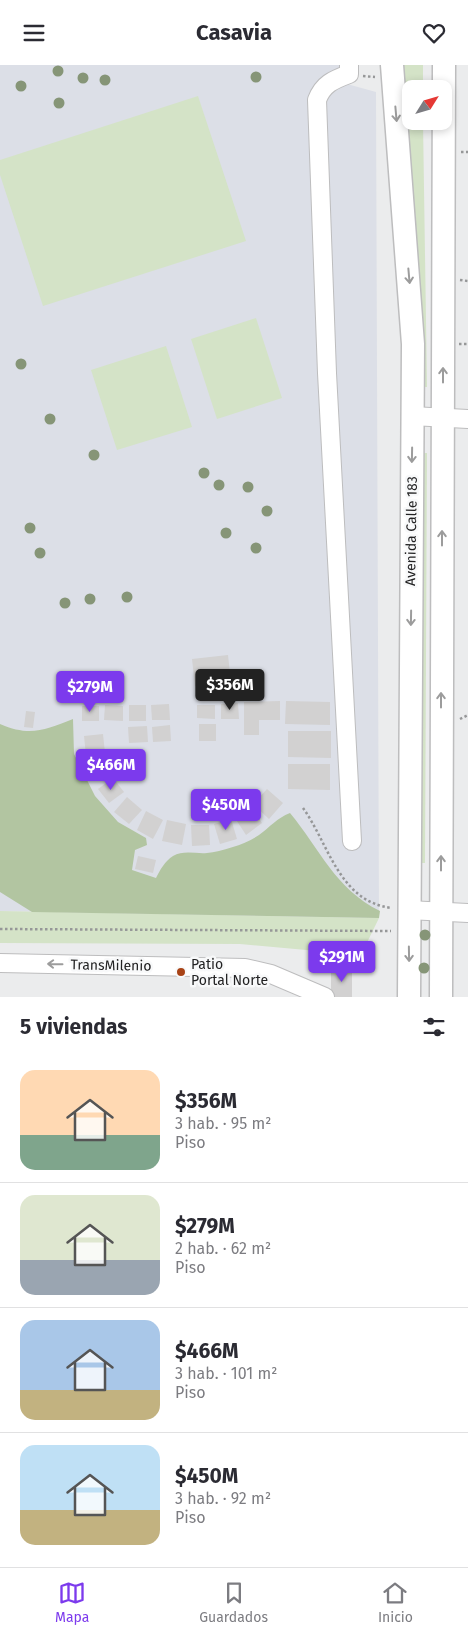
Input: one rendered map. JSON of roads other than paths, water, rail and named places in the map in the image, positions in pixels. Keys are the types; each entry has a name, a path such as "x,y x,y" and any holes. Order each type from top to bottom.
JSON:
{"main road":[{"path":"432,65 433,80"},
{"path":"441,997 443,418 452,151 444,65"},
{"name":"Avenida Calle 183","path":"392,72 412,321 409,997"},
{"path":"443,130 452,151"}],"street":[{"path":"349,69 322,88 317,100 327,373 352,841"},
{"path":"412,416 468,419"},
{"path":"408,921 440,912 468,913"},
{"name":"TransMilenio","path":"0,963 245,968 271,974 326,997"},
{"name":"TransMilenio","path":"222,967 277,986 295,997"}],"place":[{"name":"Patio Portal Norte","path":"181,972"}]}
